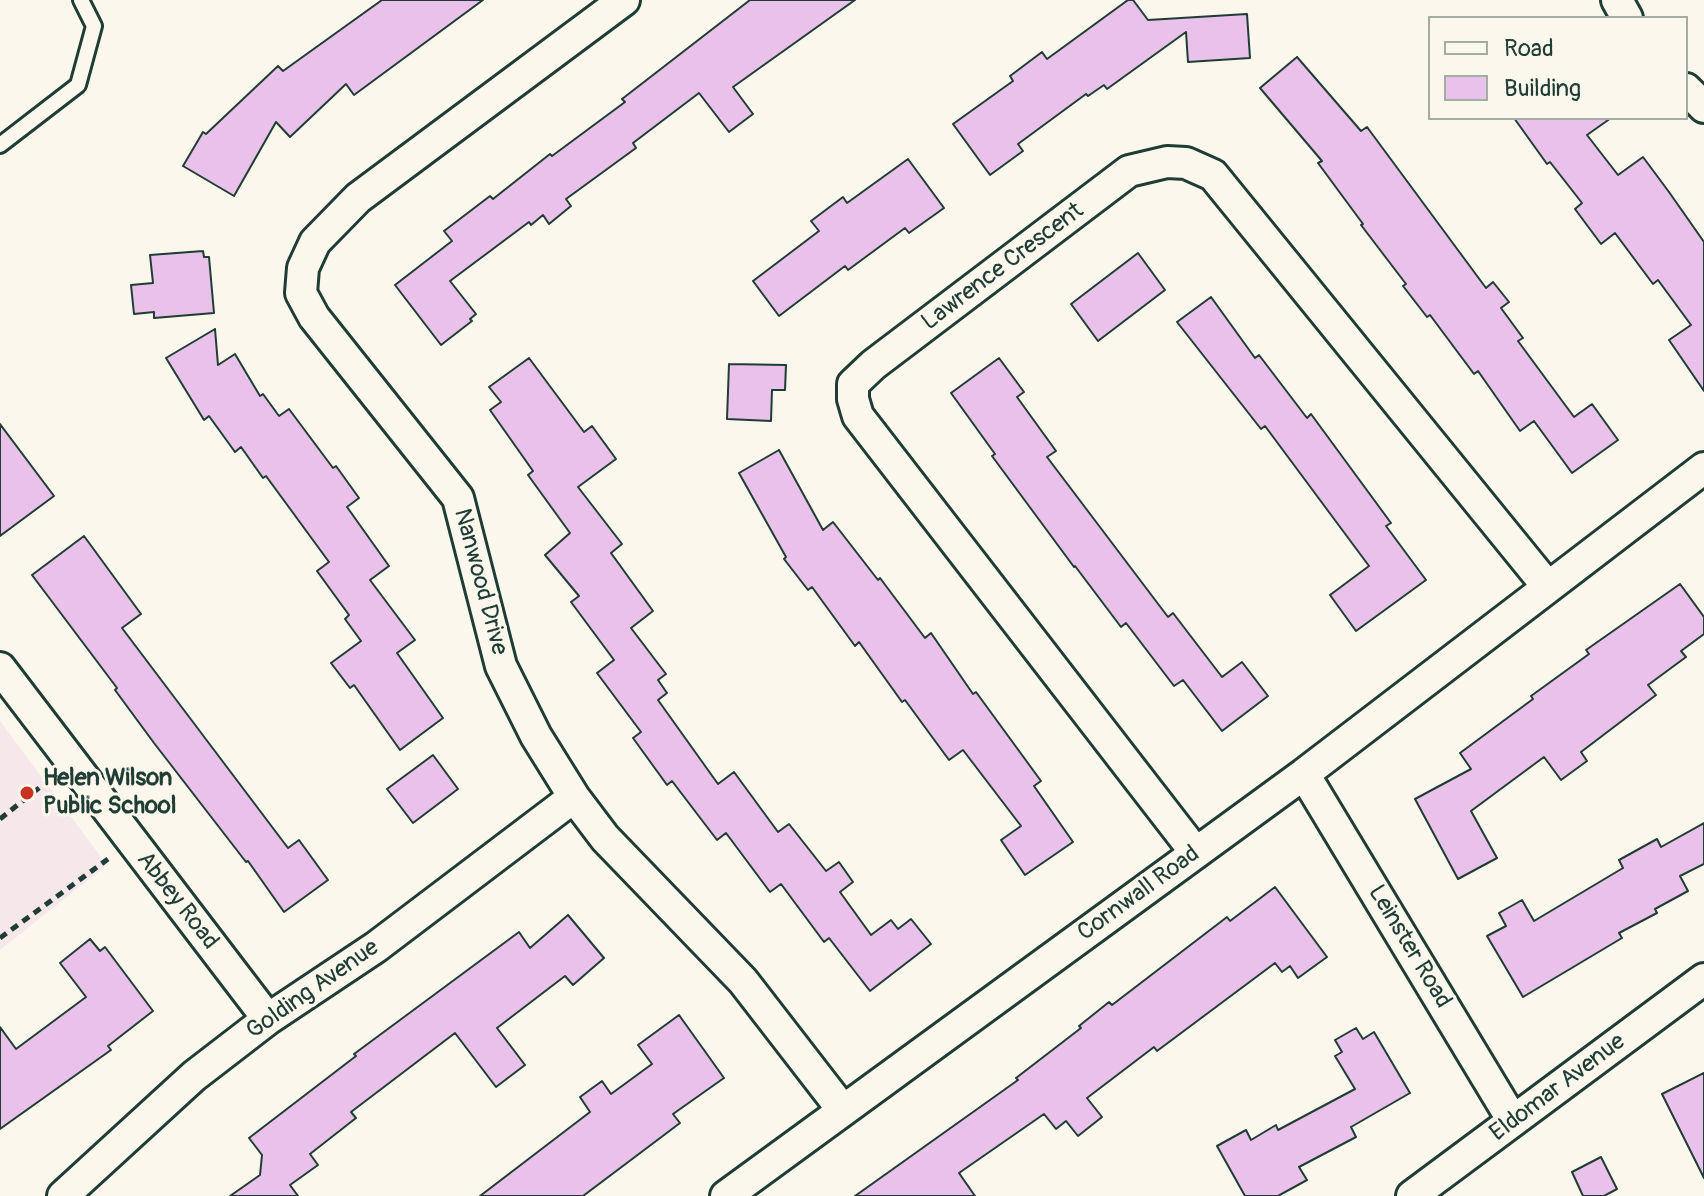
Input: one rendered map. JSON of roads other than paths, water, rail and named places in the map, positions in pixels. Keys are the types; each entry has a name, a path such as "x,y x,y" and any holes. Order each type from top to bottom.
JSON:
{"street":[{"name":"Nanwood Drive","path":"624,0 358,198 315,242 303,268 301,293 314,317 458,498 501,666 536,736 574,797 605,838 743,981 842,1109"},
{"path":"1688,91 1704,107"},
{"name":"Lawrence Crescent","path":"1196,853 858,416 853,399 853,384 873,365 1129,171 1167,162 1186,163 1213,175 1548,587"},
{"name":"Cornwall Road","path":"726,1196 1304,774 1704,468"},
{"name":"Abbey Road","path":"0,668 268,1019"},
{"name":"Leinster Road","path":"1304,774 1513,1121"},
{"name":"Golding Avenue","path":"63,1196 194,1076 268,1019 376,947 574,797"},
{"name":"Eldomar Avenue","path":"1412,1196 1704,979"}],"lane":[{"path":"0,145 78,85 94,26 81,0"}],"place":[{"name":"Helen Wilson Public School","path":"27,793"}]}
